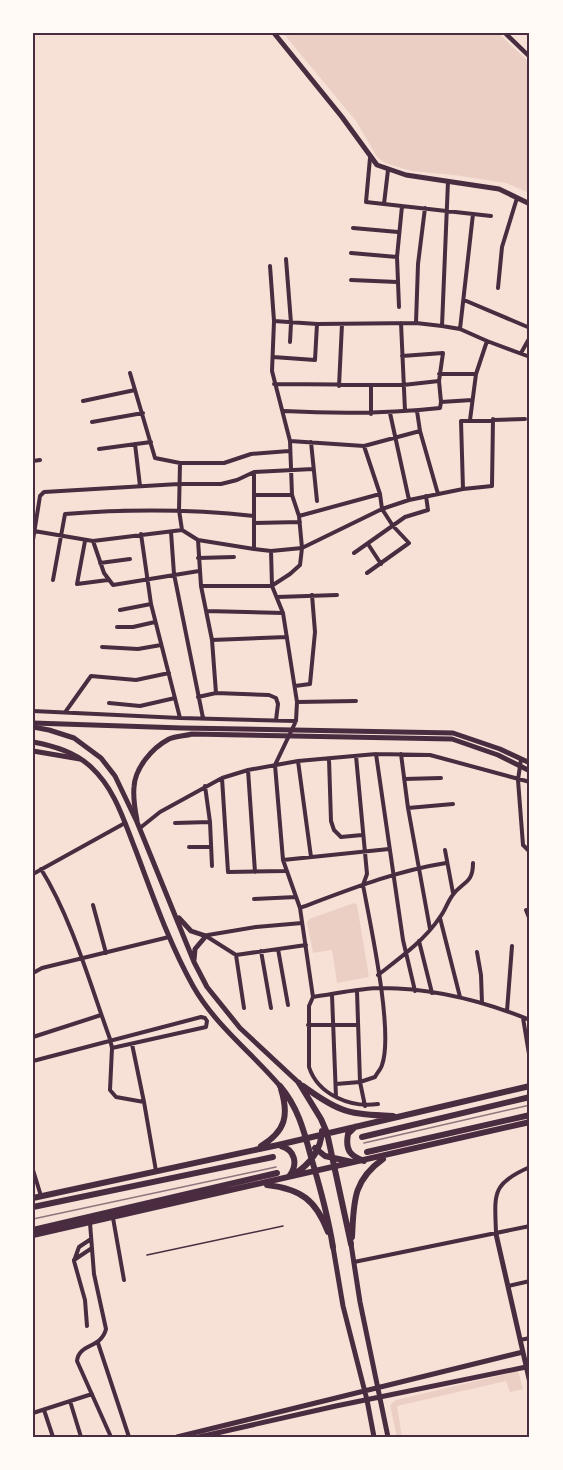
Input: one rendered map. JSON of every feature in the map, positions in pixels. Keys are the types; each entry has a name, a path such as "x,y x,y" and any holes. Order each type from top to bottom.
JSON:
{"highway":[{"path":"299,1083 325,1102 356,1115 403,1116"},
{"path":"299,1083 321,1119 334,1159 351,1244"},
{"path":"280,1086 288,1095 307,1137 333,1247"},
{"path":"255,1150 270,1141 283,1123 286,1106 280,1086"},
{"path":"33,1198 278,1145 530,1086"},
{"path":"362,1137 530,1097"},
{"path":"367,1152 530,1115"},
{"path":"33,1236 530,1122"},
{"path":"355,1127 348,1134 348,1150 354,1157 365,1161"},
{"path":"264,1184 304,1169 317,1150 324,1133"},
{"path":"307,1137 325,1156 348,1162 365,1161"},
{"path":"264,1184 290,1174 294,1169 292,1152 287,1147 278,1145"},
{"path":"351,1244 354,1203 359,1187 364,1176 386,1156"},
{"path":"33,1208 273,1157"},
{"path":"33,1230 277,1173"},
{"path":"264,1184 288,1188 313,1204 321,1215 333,1247"}],"main road":[{"path":"274,33 342,117 377,165 406,175 499,189 530,204"},
{"path":"33,725 453,733 489,745 520,762 530,771"},
{"path":"33,725 74,738 100,758 115,776 138,825 194,962 207,987 240,1028 299,1083"},
{"path":"138,825 133,789 135,778 142,764 157,748 170,739 192,734 452,739 520,762 530,763"},
{"path":"33,742 67,751 82,759 107,785 125,823 169,937 195,989 219,1023 280,1086"},
{"path":"33,751 82,759"},
{"path":"174,911 185,926 206,936 195,949 194,962"},
{"path":"496,1234 530,1383"},
{"path":"351,1244 360,1302 388,1437"},
{"path":"333,1247 343,1306 365,1391 374,1437"},
{"path":"177,1437 523,1352"},
{"path":"199,1437 526,1367"}],"street":[{"path":"504,33 530,57"},
{"path":"370,158 366,202 491,216"},
{"path":"384,204 388,170"},
{"path":"442,326 448,180"},
{"path":"498,288 502,248 517,198"},
{"path":"399,307 397,257 402,206"},
{"path":"417,323 418,264 425,208"},
{"path":"460,329 473,214"},
{"path":"353,228 398,232"},
{"path":"351,253 397,257"},
{"path":"286,258 291,322 290,342"},
{"path":"201,586 272,586 300,565 302,548 299,519 292,495 290,441 284,411 274,384 274,321 270,266"},
{"path":"351,280 397,282"},
{"path":"464,300 530,328"},
{"path":"274,321 317,324 417,323 442,326 460,329 530,357"},
{"path":"401,323 405,411"},
{"path":"273,357 315,360 317,324"},
{"path":"339,386 342,324"},
{"path":"521,353 530,337"},
{"path":"470,420 476,374 487,341"},
{"path":"284,411 371,414 440,408 439,374 443,353 402,356"},
{"path":"130,373 155,458 180,463 224,463 251,454 290,450"},
{"path":"439,374 476,374"},
{"path":"274,384 404,385 439,381"},
{"path":"371,385 371,414"},
{"path":"83,401 135,390"},
{"path":"441,402 472,400"},
{"path":"417,411 420,431 438,494"},
{"path":"92,422 143,413"},
{"path":"390,413 408,500"},
{"path":"463,489 461,421 525,418"},
{"path":"34,531 93,541 183,530 198,540 254,549 271,551 302,548 382,509 408,500 463,489 492,486 493,419"},
{"path":"290,441 364,446 420,431"},
{"path":"310,441 317,501"},
{"path":"99,449 152,442"},
{"path":"135,444 140,486"},
{"path":"364,446 380,494 382,509 393,526 409,543 367,573"},
{"path":"33,461 40,460"},
{"path":"180,463 179,510 183,530"},
{"path":"33,540 40,496 44,492 179,484 221,484 254,472 313,469"},
{"path":"254,472 254,549"},
{"path":"254,523 299,519 380,494"},
{"path":"254,495 292,495"},
{"path":"354,554 405,517 428,510 426,496"},
{"path":"53,580 65,514 121,510 179,510 254,516"},
{"path":"171,532 174,574 203,718"},
{"path":"141,534 151,604 180,718"},
{"path":"198,540 199,571 212,640 216,693"},
{"path":"85,541 77,584 108,580"},
{"path":"93,541 100,563 113,585 199,571"},
{"path":"368,544 381,564"},
{"path":"271,551 272,586 284,613 297,702 293,729 274,765 283,860 300,908 313,997 309,1006 309,1067 318,1085 336,1097 366,1106 378,1104"},
{"path":"198,558 234,557"},
{"path":"100,563 130,559"},
{"path":"295,686 310,684 315,632 312,595"},
{"path":"277,597 337,595"},
{"path":"120,610 151,604"},
{"path":"206,611 284,613"},
{"path":"117,627 133,627 155,621"},
{"path":"212,640 287,637"},
{"path":"102,647 138,649 161,645"},
{"path":"65,711 91,676 136,680 169,673"},
{"path":"198,698 216,693 269,695 276,698 278,704 276,720"},
{"path":"110,703 140,706 175,698"},
{"path":"297,702 356,701"},
{"path":"33,711 180,718 296,720"},
{"path":"138,825 222,778 248,770 298,761 376,754 430,755 530,782"},
{"path":"376,754 393,874 406,953 415,991"},
{"path":"401,754 408,808 430,929"},
{"path":"336,1084 360,1082 375,1077 383,1064 385,1036 381,988 363,885 367,874 356,756"},
{"path":"329,759 331,821 334,830 341,837 362,835"},
{"path":"298,761 311,857"},
{"path":"520,762 518,780 523,845 530,852"},
{"path":"248,770 255,872"},
{"path":"404,780 441,777"},
{"path":"222,778 228,872 285,870"},
{"path":"205,786 210,822 212,866"},
{"path":"408,808 453,804"},
{"path":"175,823 210,822"},
{"path":"33,874 125,823"},
{"path":"189,847 211,847"},
{"path":"283,860 389,849"},
{"path":"445,850 446,864 454,894"},
{"path":"378,975 406,953 440,918 454,894 470,880 473,874 473,863"},
{"path":"300,908 393,874 420,867 446,864"},
{"path":"41,869 50,884 81,959 110,1040 112,1048 110,1090 116,1097 144,1102"},
{"path":"254,899 296,897"},
{"path":"93,905 106,952"},
{"path":"526,910 530,920"},
{"path":"440,918 460,997"},
{"path":"206,936 256,927 302,923"},
{"path":"206,936 236,955 306,945"},
{"path":"33,973 42,968 169,937"},
{"path":"419,940 432,993"},
{"path":"507,1011 512,946"},
{"path":"278,949 288,1005"},
{"path":"261,951 271,1008"},
{"path":"477,952 482,1003"},
{"path":"236,955 244,1008"},
{"path":"313,997 381,988 415,991 460,997 530,1020"},
{"path":"357,991 360,1082 366,1106"},
{"path":"332,995 336,1097"},
{"path":"33,1037 101,1015"},
{"path":"33,1061 201,1017 207,1021 206,1027 112,1048"},
{"path":"523,1017 530,1060"},
{"path":"308,1025 358,1024"},
{"path":"132,1044 156,1171"},
{"path":"496,1234 495,1201 500,1186 509,1176 530,1167"},
{"path":"33,1170 42,1196"},
{"path":"112,1218 124,1280"},
{"path":"90,1223 94,1274 106,1329 105,1336 98,1343 78,1354 77,1361 111,1437"},
{"path":"354,1262 530,1226"},
{"path":"87,1326 85,1300 74,1261 79,1247 91,1239"},
{"path":"74,1261 92,1248"},
{"path":"508,1286 530,1281"},
{"path":"520,1340 530,1338"},
{"path":"98,1343 129,1437"},
{"path":"33,1413 92,1394"},
{"path":"70,1401 81,1437"},
{"path":"44,1410 53,1437"}],"lane":[{"path":"147,1255 282,1226"}],"shaded area":[{"path":"283,33 498,33 530,63 530,197 529,193 506,183 411,171 385,163 377,157 356,121"},
{"path":"354,903 357,905 369,977 337,983 332,950 313,953 307,923 309,919"},
{"path":"518,1371 523,1389 510,1392 506,1381 397,1406 402,1437 397,1437 390,1405 396,1400"}],"railway":[{"path":"364,1143 530,1105"},
{"path":"33,1219 276,1167"}]}
